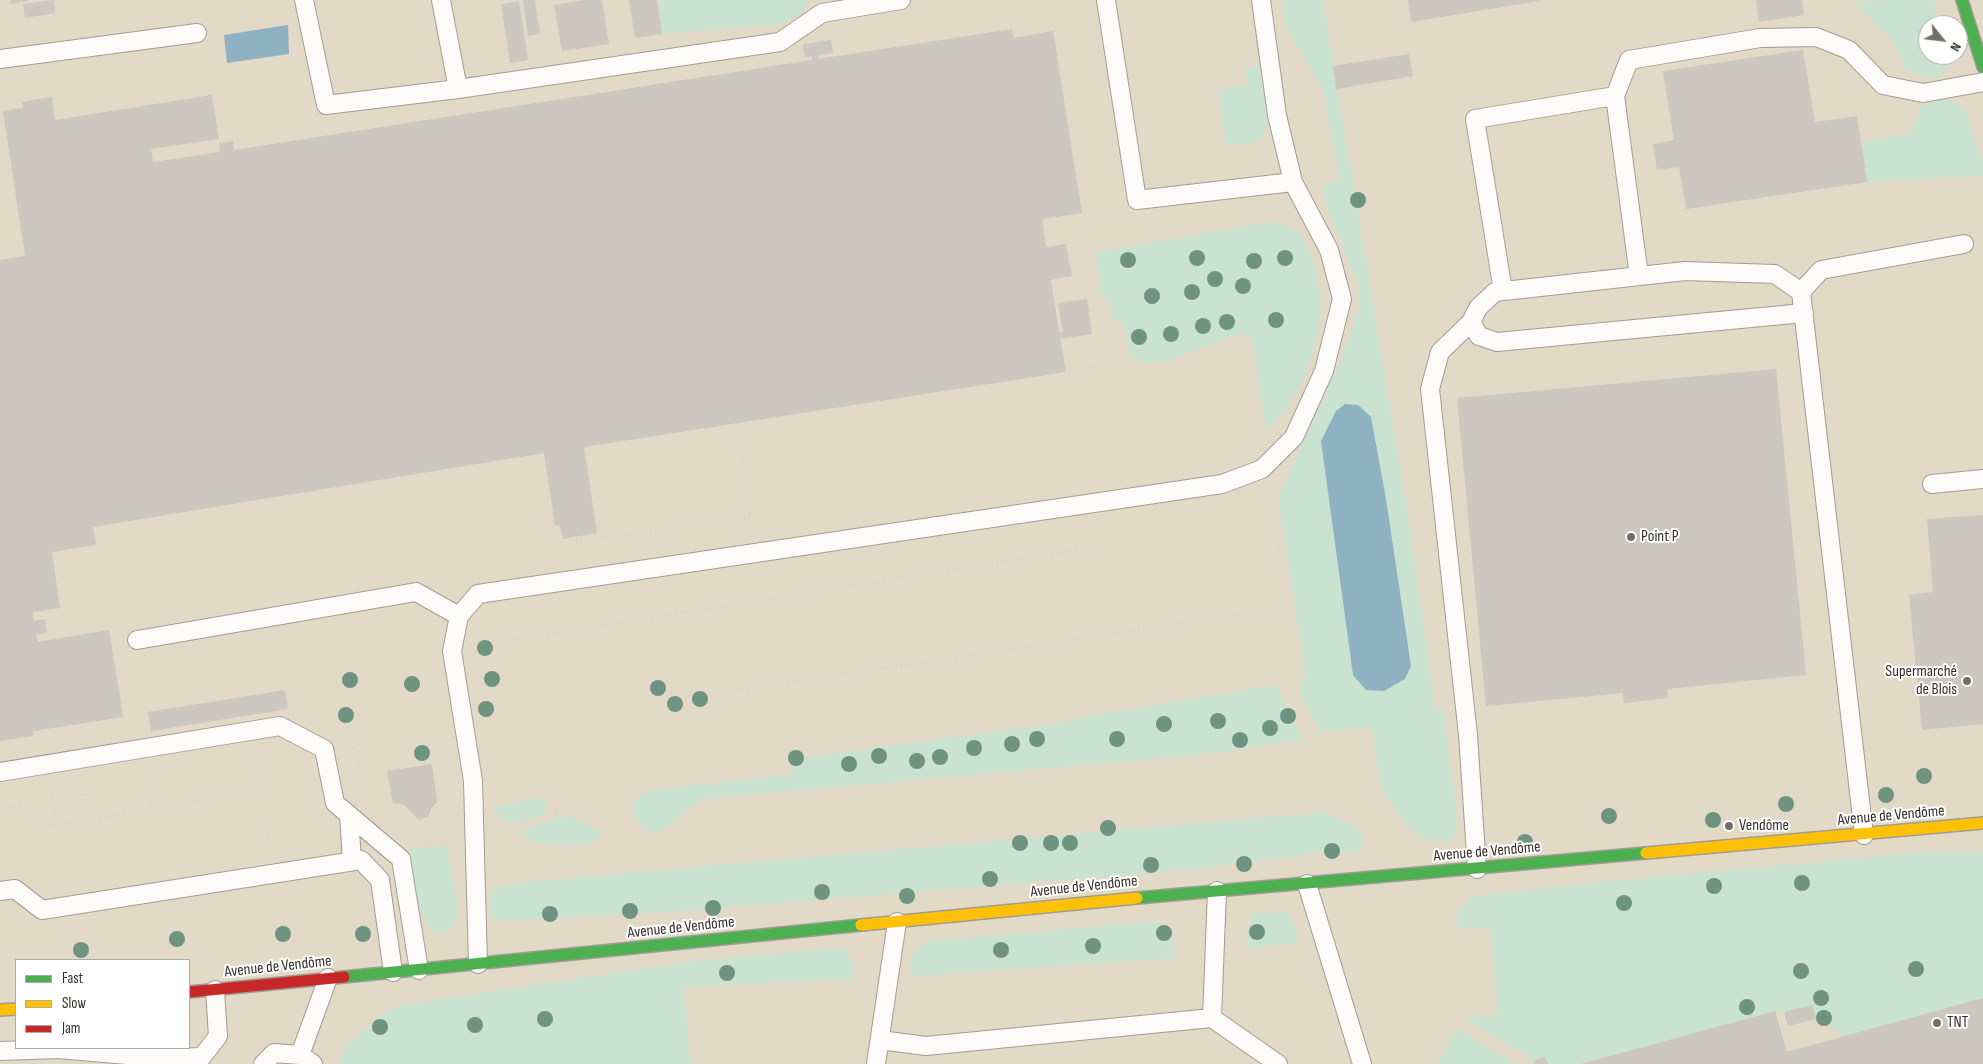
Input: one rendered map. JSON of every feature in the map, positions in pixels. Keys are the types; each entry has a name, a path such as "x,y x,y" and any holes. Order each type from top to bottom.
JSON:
{"main road":[{"path":"1968,2 1983,67"},
{"name":"Avenue de Vendôme","path":"190,992 1217,891 1983,823"},
{"path":"0,1010 15,1009"}],"lane":[{"path":"304,0 326,105 458,90 780,42 822,13 901,0"},
{"path":"441,0 458,90"},
{"path":"1106,0 1137,200 1293,182"},
{"path":"478,964 474,781 452,651 459,616 478,594 1222,484 1262,468 1294,437 1324,371 1342,299 1329,250 1293,182 1277,115 1261,0"},
{"path":"0,59 197,33"},
{"path":"1638,276 1615,96 1629,60 1760,38 1816,36 1849,50 1883,85 1923,93 1983,82"},
{"path":"1504,291 1475,119 1615,96"},
{"path":"1864,835 1802,292 1821,270 1964,244"},
{"path":"1476,869 1468,735 1430,389 1440,352 1471,322 1478,308 1495,292 1685,271 1775,274 1802,292"},
{"path":"1471,322 1479,336 1497,342 1804,313"},
{"path":"1932,484 1983,479"},
{"path":"137,640 416,592 459,616"},
{"path":"0,772 280,726 324,749 335,803 401,859 419,970"},
{"path":"349,815 352,861"},
{"path":"0,891 15,889 42,910 361,860 380,880 393,972"},
{"path":"1307,884 1362,1064"},
{"path":"1212,1018 1217,891"},
{"path":"876,1064 897,922"},
{"path":"263,1064 274,1053 307,1059 328,978"},
{"path":"70,1049 162,1057 202,1057 218,1036 215,990"},
{"path":"880,1040 934,1045 1212,1018 1278,1064"},
{"path":"0,1051 39,1049"}],"path":[{"path":"1070,370 1108,364 1083,222 1137,200"},
{"path":"561,544 751,516 736,423"},
{"path":"723,693 1283,607 1288,601 1273,522"},
{"path":"472,644 575,630 1097,548"},
{"path":"341,742 357,750 364,803"},
{"path":"0,809 20,805 42,828 261,790 256,752"},
{"path":"144,771 151,809"},
{"path":"80,782 87,820"},
{"path":"51,786 58,825"},
{"path":"552,790 556,813"},
{"path":"512,827 556,813 576,812 598,825"},
{"path":"416,844 447,842"}],"shaded area":[{"path":"0,0 1983,0 1983,1064 0,1064"}],"green space":[{"path":"657,0 809,0 803,12 791,20 774,25 662,34"},
{"path":"1281,0 1323,0 1405,498 1435,708 1443,708 1458,824 1451,842 1427,840 1409,828 1389,801 1380,782 1372,727 1321,732 1299,692 1299,683 1306,678 1278,498 1342,359 1359,308 1358,284 1326,206 1323,184 1340,181 1323,91 1285,24"},
{"path":"1891,0 1933,0 1937,15 1918,15 1918,65 1950,65 1945,73 1929,79 1905,68 1891,38 1854,3"},
{"path":"1259,66 1268,124 1262,138 1253,143 1226,145 1218,90 1248,85 1245,69"},
{"path":"1947,99 1965,109 1983,165 1983,176 1867,182 1861,142 1911,134 1920,106"},
{"path":"1276,221 1301,233 1315,266 1321,301 1319,331 1304,379 1284,412 1266,430 1252,338 1241,333 1165,362 1143,363 1131,356 1122,321 1113,321 1109,300 1101,294 1095,252"},
{"path":"1276,685 1302,740 1199,755 700,799 659,833 648,831 638,821 633,811 635,802 647,790 792,775 796,758 1060,723 1095,715"},
{"path":"545,797 548,805 545,813 530,819 508,823 492,807"},
{"path":"1325,812 1357,829 1365,842 1358,852 1314,851 1305,855 1193,869 695,910 497,921 489,908 489,895 499,886 536,881"},
{"path":"574,817 595,830 605,831 592,843 575,846 541,845 517,833 557,818"},
{"path":"448,846 458,912 455,923 446,931 437,932 430,928 420,911 409,849"},
{"path":"1934,851 1983,852 1983,998 1846,1036 1816,1019 1812,1005 1784,1012 1775,1011 1579,1064 1548,1064 1545,1057 1535,1060 1464,1018 1498,1016 1490,927 1458,929 1457,911 1474,896 1575,884"},
{"path":"1252,913 1289,913 1301,942 1244,948"},
{"path":"1157,921 1169,928 1174,944 1175,958 913,976 910,961 916,950 929,941"},
{"path":"844,947 854,966 853,979 683,987 691,1064 340,1064 345,1047 383,1014 399,1005 697,961"},
{"path":"1457,1029 1516,1064 1437,1064"}],"water":[{"path":"288,25 289,54 227,63 224,35"},
{"path":"1345,404 1358,405 1371,417 1386,499 1411,666 1405,679 1384,691 1366,690 1353,675 1321,441 1336,411"}],"building":[{"path":"11,0 28,0 28,1 11,4"},
{"path":"54,0 55,13 25,18 23,4"},
{"path":"523,0 535,0 540,34 528,36"},
{"path":"586,0 602,0 609,44 562,51 554,5"},
{"path":"629,0 657,0 662,34 635,38"},
{"path":"1408,0 1539,0 1539,1 1411,22"},
{"path":"1756,0 1802,0 1804,15 1759,22"},
{"path":"519,1 528,60 510,63 501,4"},
{"path":"1012,29 1014,38 1053,31 1082,213 1042,219 1046,247 1066,244 1072,276 1051,280 1059,332 1063,331 1058,303 1087,299 1092,334 1060,339 1066,372 584,447 597,533 563,539 560,525 555,526 544,453 93,527 96,545 52,552 60,608 33,612 34,621 45,619 47,633 36,635 38,642 109,630 123,717 33,731 33,736 0,741 0,260 25,256 3,111 23,108 22,102 52,97 55,120 212,95 219,139 151,149 153,162 220,152 219,143 233,141 234,150 812,60 812,56 805,57 803,44 831,40 833,53 818,55 818,59"},
{"path":"1803,50 1815,122 1857,116 1867,182 1686,209 1679,167 1657,170 1653,144 1674,140 1663,71"},
{"path":"1409,54 1413,76 1336,89 1333,66"},
{"name":"Point P","path":"1776,369 1806,675 1667,689 1668,698 1624,703 1623,693 1486,706 1457,398"},
{"path":"1983,515 1983,724 1922,730 1909,595 1933,592 1927,519"},
{"path":"285,690 288,709 151,731 148,712"},
{"path":"432,764 437,802 431,809 428,817 419,820 403,804 393,803 387,771"},
{"name":"TNT","path":"1983,998 1983,1064 1581,1064 1775,1011 1787,1052"},
{"path":"1812,1005 1816,1019 1788,1026 1784,1012"},
{"path":"1545,1057 1548,1064 1533,1064 1535,1060"}],"traffic: fast":[{"path":"1962,0 1983,67"},
{"path":"1137,898 1646,853"},
{"path":"344,977 861,925"}],"traffic: slow":[{"path":"1646,853 1983,823"},
{"path":"861,925 1137,898"},
{"path":"0,1010 15,1009"}],"traffic: jam":[{"path":"190,992 344,977"}],"place":[{"name":"Point P","path":"1631,537"},
{"name":"Supermarché de Blois","path":"1967,681"},
{"name":"Vendôme","path":"1729,826"},
{"name":"TNT","path":"1937,1023"}]}
